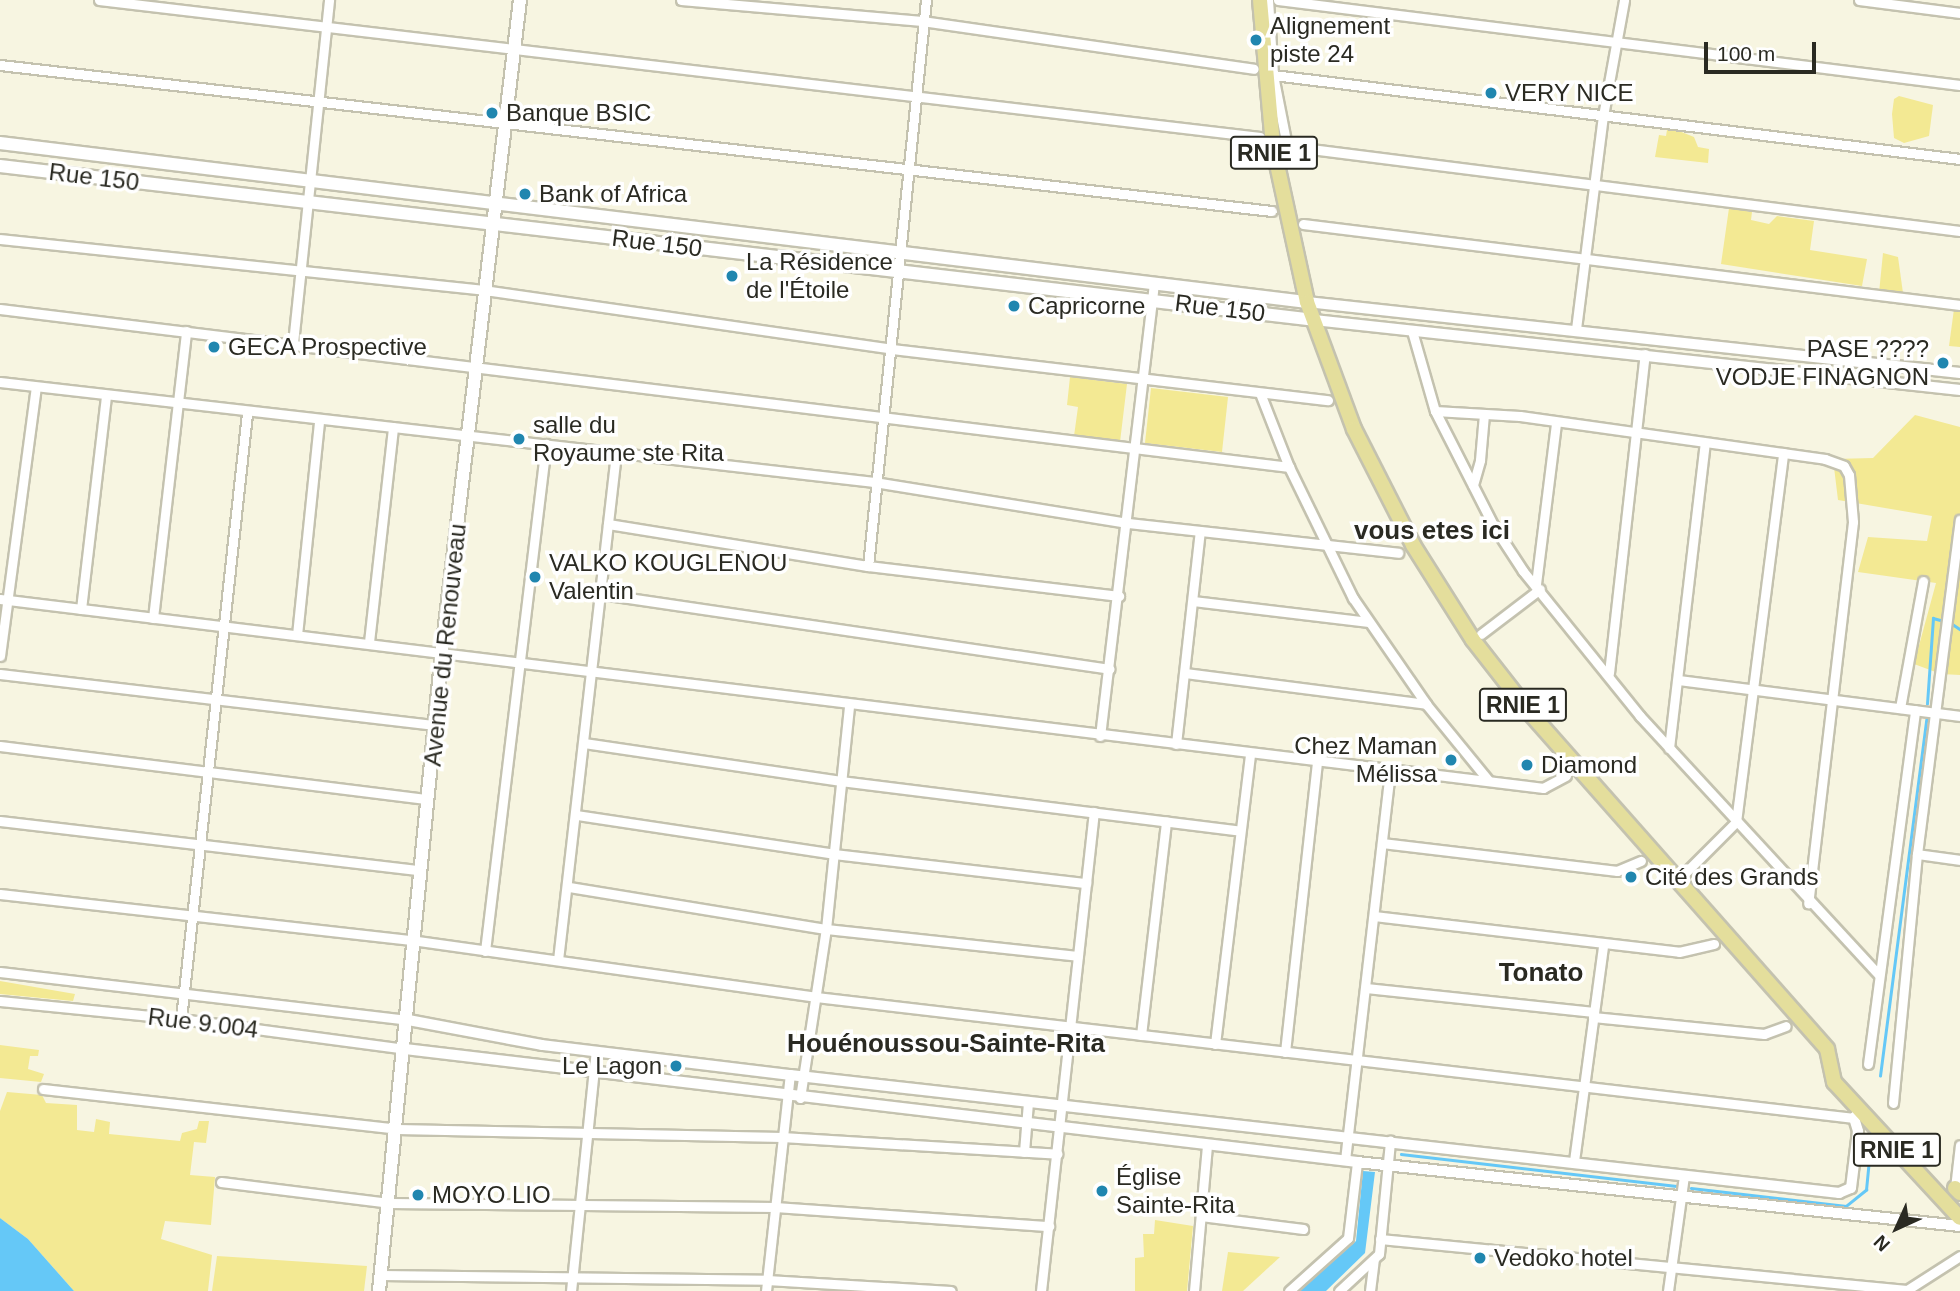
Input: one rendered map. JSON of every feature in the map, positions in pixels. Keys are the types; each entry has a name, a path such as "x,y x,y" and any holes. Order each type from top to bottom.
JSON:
{"highway":[{"name":"RNIE 1","path":"1260,0 1273,146 1307,302 1365,454 1413,545 1473,640 1530,713 1827,1049 1834,1082 1857,1114 1960,1218"}],"main road":[{"name":"Avenue du Renouveau","path":"379,1291 406,1044 403,1019 442,651 520,0"},
{"name":"Rue 150","path":"0,143 308,179 693,230 903,252 1307,302"},
{"name":"Rue 150","path":"0,166 494,221 691,248 901,270 1314,320"},
{"path":"691,248 693,230"}],"street":[{"path":"99,0 915,93 1260,137"},
{"path":"293,343 308,179 329,0"},
{"path":"681,0 922,21 1254,69"},
{"path":"868,566 874,482 885,420 903,252 906,167 926,0"},
{"path":"1268,0 1273,75 1287,146 1594,187 1960,231"},
{"path":"1278,0 1960,85"},
{"path":"1576,329 1603,116 1624,0"},
{"path":"1859,0 1960,13"},
{"path":"0,65 1272,211"},
{"path":"1273,75 1960,159"},
{"path":"1303,224 1960,305"},
{"path":"0,239 484,290 892,349 1328,400"},
{"path":"1100,736 1128,523 1154,283"},
{"path":"1307,302 1576,329 1960,373"},
{"path":"0,309 477,366 885,420 1289,467"},
{"path":"1314,320 1960,390"},
{"path":"153,618 186,331"},
{"path":"1412,331 1435,411 1501,539 1669,748 1808,902 1880,975"},
{"path":"1609,673 1645,354"},
{"path":"0,382 106,397 874,482 1128,523 1398,553"},
{"path":"0,656 4,600 36,387"},
{"path":"1260,393 1289,467 1326,545 1369,622 1426,704 1488,780"},
{"path":"81,609 106,397"},
{"path":"1435,411 1483,414 1783,453 1837,462 1849,475 1853,522 1808,902"},
{"path":"181,1019 181,990 192,915 247,413"},
{"path":"1473,485 1480,460 1483,414"},
{"path":"297,635 319,421"},
{"path":"1481,634 1538,587 1556,423"},
{"path":"369,642 393,427"},
{"path":"1669,748 1705,443"},
{"path":"485,951 522,662 546,444"},
{"path":"558,960 569,887 616,453"},
{"path":"1684,874 1736,822 1783,453"},
{"path":"1893,1103 1917,854 1960,520"},
{"path":"608,524 868,566 1119,596"},
{"path":"1176,744 1200,531"},
{"path":"1900,708 1923,582"},
{"path":"601,594 1110,669"},
{"path":"4,600 224,628 442,651 849,707 1543,788 1566,776"},
{"path":"1193,601 1369,622"},
{"path":"1185,673 1426,704"},
{"path":"0,674 435,725"},
{"path":"1679,680 1960,716"},
{"path":"800,1098 826,929 849,707"},
{"path":"1868,1064 1915,710"},
{"path":"584,743 841,781 1240,831"},
{"path":"0,746 428,799"},
{"path":"1215,1044 1250,753"},
{"path":"1285,1052 1317,761"},
{"path":"1345,1160 1350,1136 1390,769"},
{"path":"1041,1291 1094,811"},
{"path":"577,815 834,854 1086,883"},
{"path":"0,821 419,870"},
{"path":"1141,1035 1166,821"},
{"path":"1382,843 1617,872 1641,861"},
{"path":"1917,854 1960,860"},
{"path":"569,887 826,929 1078,956"},
{"path":"0,894 411,940 816,997 1584,1086 1857,1114 1858,1131 1851,1188 1844,1193 790,1075 596,1051 403,1019"},
{"path":"1374,916 1602,946 1679,952 1714,944"},
{"path":"1574,1161 1602,946"},
{"name":"Rue 9.004","path":"0,972 181,990 403,1019"},
{"path":"1366,988 1764,1034 1786,1026"},
{"name":"Rue 9.004","path":"0,1001 406,1044"},
{"path":"406,1044 593,1072 800,1098 1387,1166 1960,1226"},
{"path":"571,1291 596,1051"},
{"path":"766,1291 790,1075"},
{"path":"43,1089 397,1129 782,1137 1057,1154"},
{"path":"1024,1152 1028,1102"},
{"path":"1370,1291 1380,1239 1390,1141"},
{"path":"1194,1291 1207,1145"},
{"path":"1957,1191 1960,1145"},
{"path":"1289,1291 1348,1238 1357,1162"},
{"path":"1668,1291 1684,1176"},
{"path":"221,1182 389,1203 775,1207 1049,1226"},
{"path":"1201,1216 1303,1229"},
{"path":"1380,1239 1671,1264 1906,1290 1921,1288 1960,1256"},
{"path":"1339,1291 1374,1260"},
{"path":"381,1275 767,1280 951,1291"}],"shaded area":[{"path":"1899,96 1933,105 1929,136 1904,143 1894,138 1892,114 1894,99"},
{"path":"1674,129 1694,137 1698,147 1709,149 1708,163 1655,157 1659,135 1666,136 1667,130"},
{"path":"1729,208 1752,212 1751,220 1769,224 1777,216 1814,221 1810,250 1867,259 1862,286 1721,264"},
{"path":"1883,253 1898,257 1903,293 1884,297 1879,293"},
{"path":"1960,306 1960,347 1949,346 1954,309"},
{"path":"1070,377 1127,384 1120,442 1074,436 1078,407 1067,405"},
{"path":"1151,388 1228,397 1222,452 1145,443"},
{"path":"1915,415 1960,427 1960,675 1941,674 1914,664 1936,583 1858,572 1868,537 1927,541 1932,516 1838,500 1833,459 1873,458"},
{"path":"0,981 75,994 73,1001 0,994"},
{"path":"0,1045 39,1050 38,1056 30,1056 28,1069 44,1074 41,1082 0,1078"},
{"path":"7,1092 42,1095 46,1103 77,1105 77,1130 94,1132 96,1119 110,1122 109,1134 180,1141 182,1133 197,1129 199,1121 209,1121 206,1143 194,1142 190,1175 215,1177 211,1225 165,1221 161,1239 212,1255 208,1291 74,1291 28,1239 0,1218 0,1111"},
{"path":"1155,1220 1193,1226 1187,1291 1135,1291 1135,1258 1144,1257 1143,1234 1154,1234"},
{"path":"1228,1252 1280,1257 1243,1291 1222,1291"},
{"path":"217,1256 367,1266 364,1291 212,1291"}],"water":[{"path":"1363,1171 1375,1172 1365,1253 1326,1291 1299,1291 1356,1241"},
{"path":"0,1218 28,1239 74,1291 0,1291"}],"waterway":[{"path":"1927,704 1933,618 1944,621"},
{"path":"1951,623 1960,629"},
{"path":"1880,1076 1926,720"},
{"path":"1691,1188 1846,1206 1866,1190 1870,1149"},
{"path":"1401,1154 1676,1186"}],"place":[{"name":"Alignement piste 24","path":"1256,40"},
{"name":"VERY NICE","path":"1491,93"},
{"name":"Banque BSIC","path":"492,113"},
{"name":"Bank of Africa","path":"525,194"},
{"name":"La Résidence de l'Étoile","path":"732,276"},
{"name":"Capricorne","path":"1014,306"},
{"name":"GECA Prospective","path":"214,347"},
{"name":"PASE ???? VODJE FINAGNON","path":"1943,363"},
{"name":"salle du Royaume ste Rita","path":"519,439"},
{"name":"VALKO KOUGLENOU Valentin","path":"535,577"},
{"name":"Chez Maman Mélissa","path":"1451,760"},
{"name":"Diamond","path":"1527,765"},
{"name":"Cité des Grands","path":"1631,877"},
{"name":"Le Lagon","path":"676,1066"},
{"name":"Église Sainte-Rita","path":"1102,1191"},
{"name":"MOYO LIO","path":"418,1195"},
{"name":"Vedoko hotel","path":"1480,1258"}],"district":[{"name":"vous etes ici","path":"1432,531"},
{"name":"Tonato","path":"1541,973"},
{"name":"Houénoussou-Sainte-Rita","path":"946,1044"}]}
